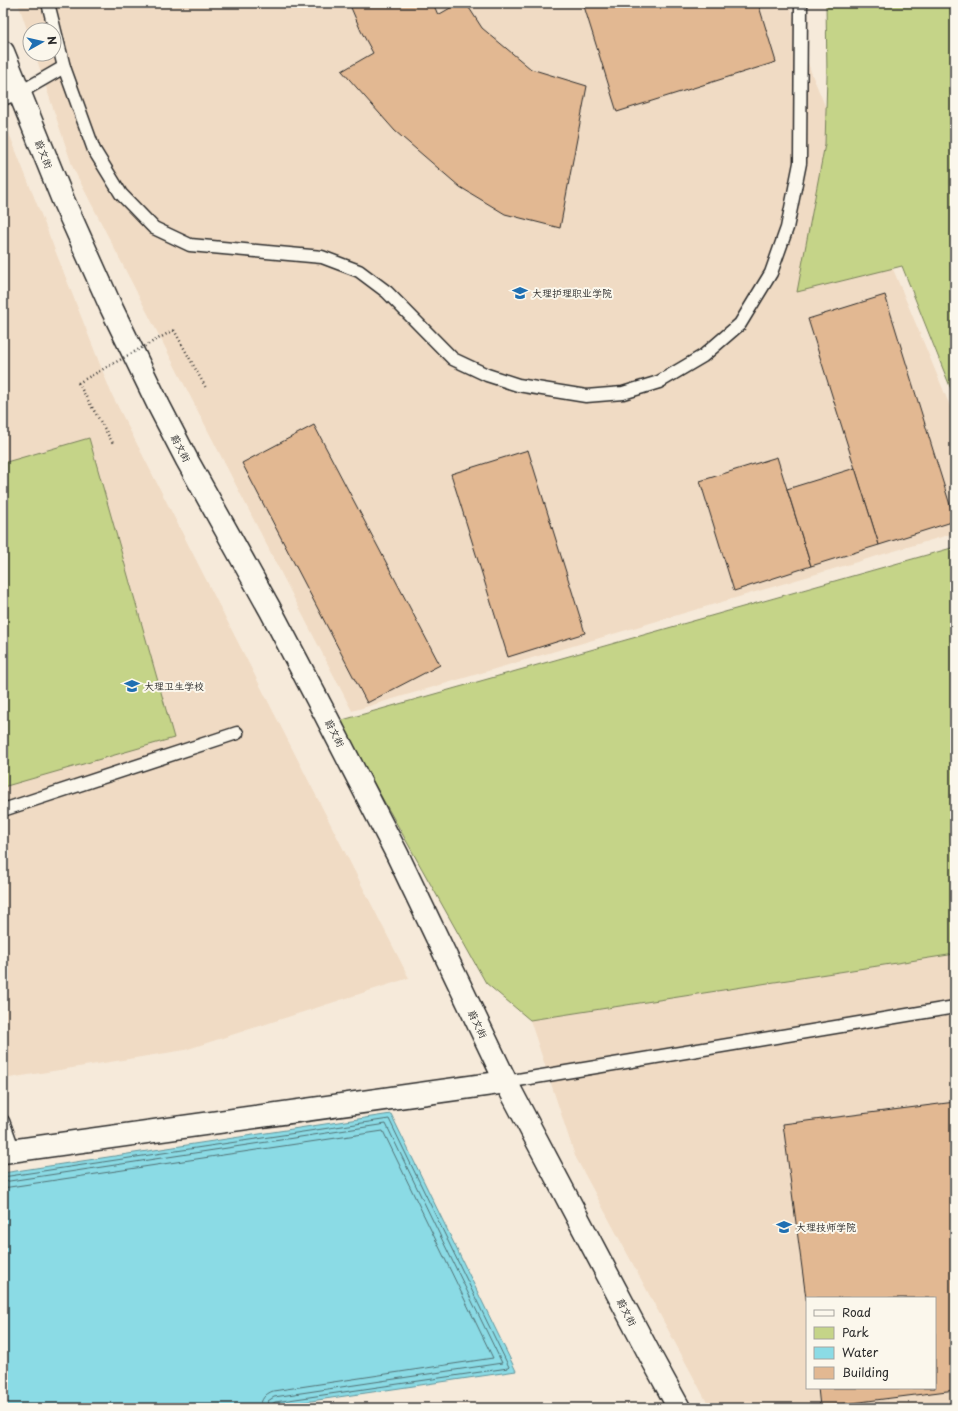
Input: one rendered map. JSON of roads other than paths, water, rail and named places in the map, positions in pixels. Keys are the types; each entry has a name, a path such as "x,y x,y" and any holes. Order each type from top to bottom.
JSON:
{"street":[{"name":"蔚文街","path":"3,52 11,96 63,200 111,307 159,406 326,714 397,854 506,1082 679,1408"},
{"path":"8,1151 506,1082"}],"lane":[{"path":"48,3 64,67 94,150 121,194 154,228 190,245 322,257 359,272 387,292 453,359 488,375 518,385 586,396 623,392 659,382 704,356 740,324 771,273 787,228 800,163 801,3"},
{"path":"11,96 64,67"},
{"path":"3,810 237,733"},
{"path":"506,1082 955,1007"},
{"path":"3,1121 8,1151"}],"water":[{"path":"391,1114 516,1371 263,1408 3,1408 3,1173"}],"place":[{"name":"大理护理职业学院","path":"520,293"},
{"name":"大理卫生学校","path":"132,686"},
{"name":"大理技师学院","path":"784,1227"}]}
